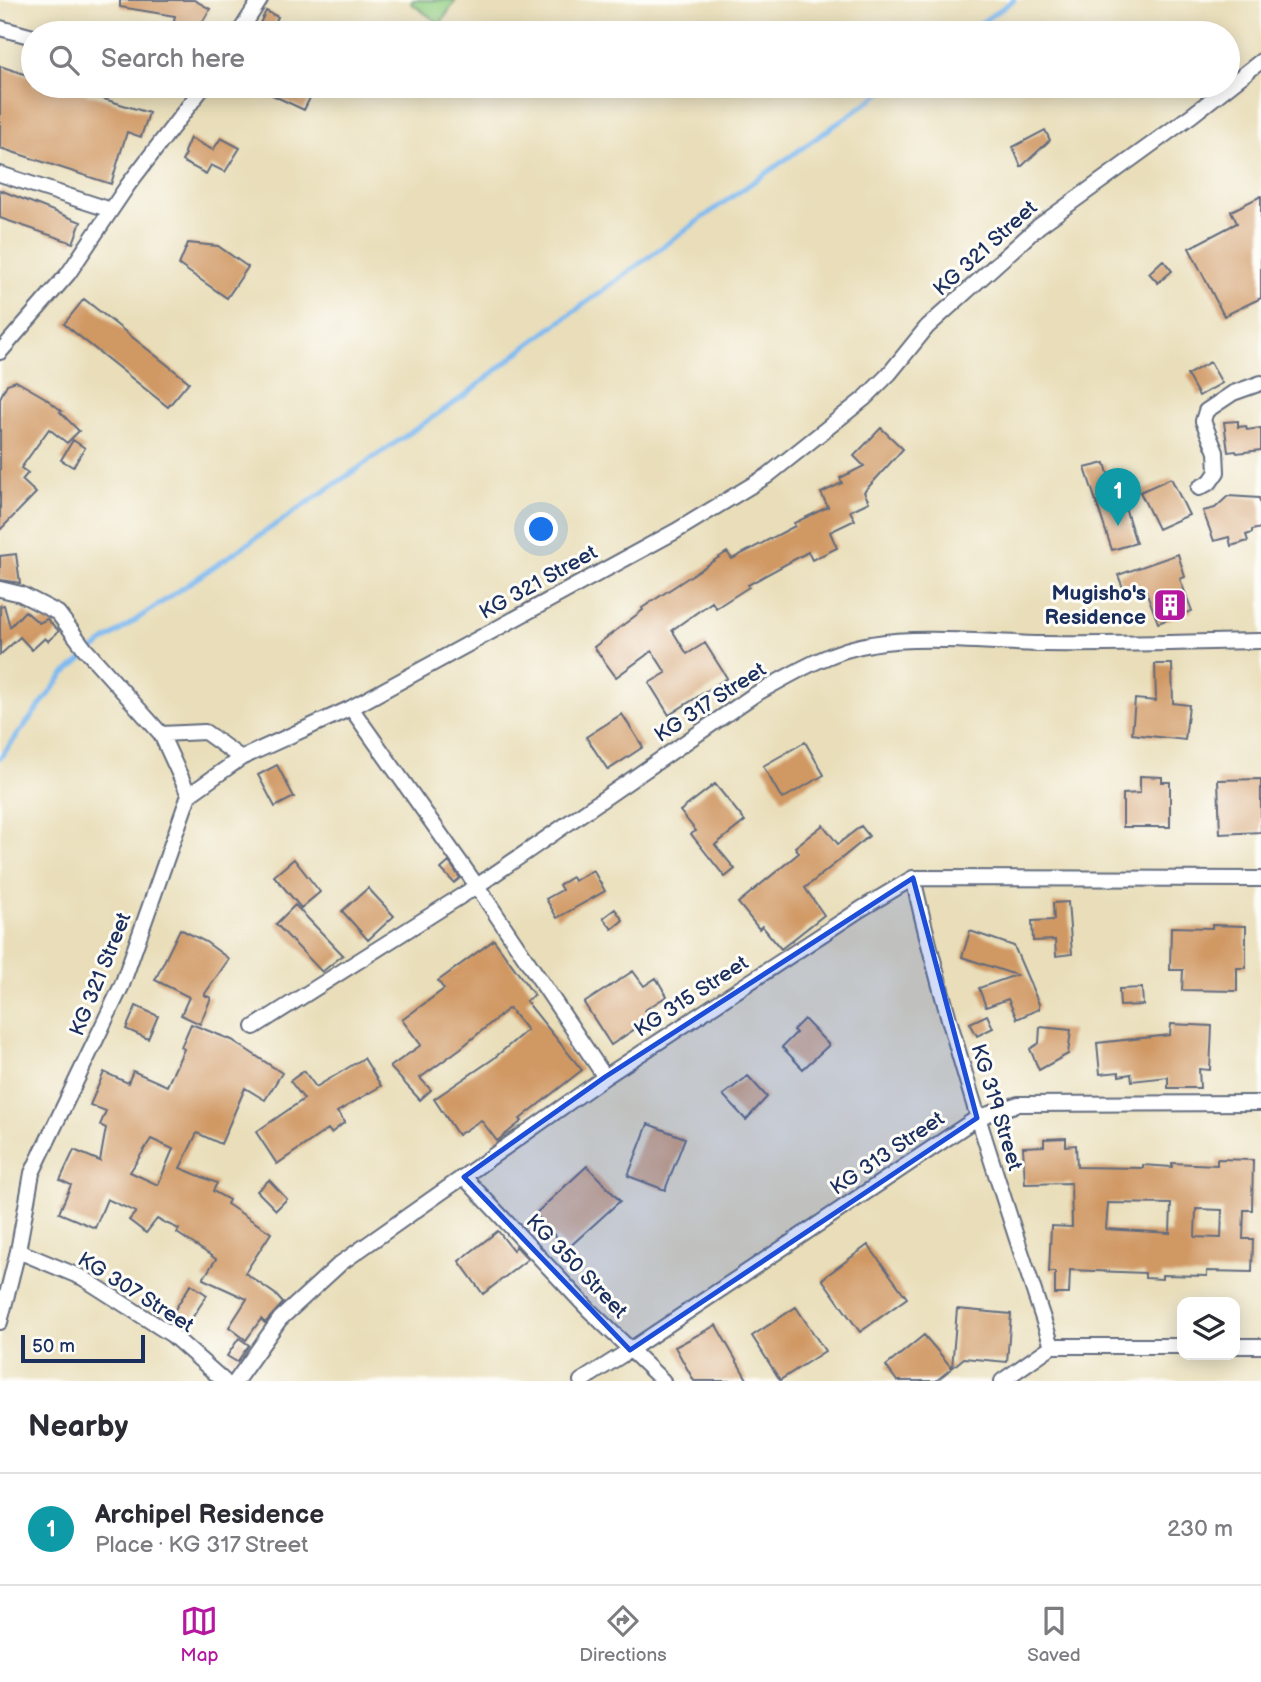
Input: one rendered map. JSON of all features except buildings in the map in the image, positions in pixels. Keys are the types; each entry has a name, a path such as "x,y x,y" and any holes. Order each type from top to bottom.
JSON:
{"street":[{"path":"247,21 260,0"},
{"path":"0,28 21,34"},
{"name":"KG 321 Street","path":"1240,77 1261,61"},
{"path":"0,352 68,274 111,210 195,98"},
{"name":"KG 321 Street","path":"0,1322 18,1251 32,1173 122,985 189,795 241,758 351,708 676,531 767,476 865,398 889,374 927,327 1039,226 1214,98"},
{"path":"0,174 111,210"},
{"path":"1199,488 1210,482 1217,472 1216,452 1202,416 1214,403 1246,387 1261,383"},
{"path":"0,589 21,594 58,613 85,649 161,734 189,795"},
{"name":"KG 317 Street","path":"254,1027 477,886 754,695 841,653 870,644 911,641 1046,644 1261,641"},
{"path":"351,708 477,886 605,1077"},
{"path":"161,734 205,732 241,758"},
{"path":"913,878 1261,879"},
{"name":"KG 315 Street","path":"236,1381 280,1320 341,1264 605,1077 861,909 913,878"},
{"name":"KG 319 Street","path":"913,878 929,948 977,1118 1052,1346"},
{"name":"KG 313 Street","path":"581,1381 977,1118 1018,1104 1261,1102"},
{"name":"KG 350 Street","path":"464,1177 589,1310 663,1381"},
{"name":"KG 307 Street","path":"18,1251 83,1279 172,1335 224,1381"},
{"path":"1002,1381 1052,1346 1177,1346"},
{"path":"1240,1346 1261,1346"}],"highlighted area":[{"path":"913,878 977,1118 630,1350 464,1177 605,1077"}],"green space":[{"path":"413,0 456,0 442,21 436,21 411,3"}],"waterway":[{"path":"983,21 1014,0"},
{"path":"0,758 64,674 102,643 464,396 528,345 716,208 874,98"}],"place":[{"name":"Archipel Residence","path":"1118,526"},
{"name":"Mugisho's Residence","path":"1170,605"}]}
